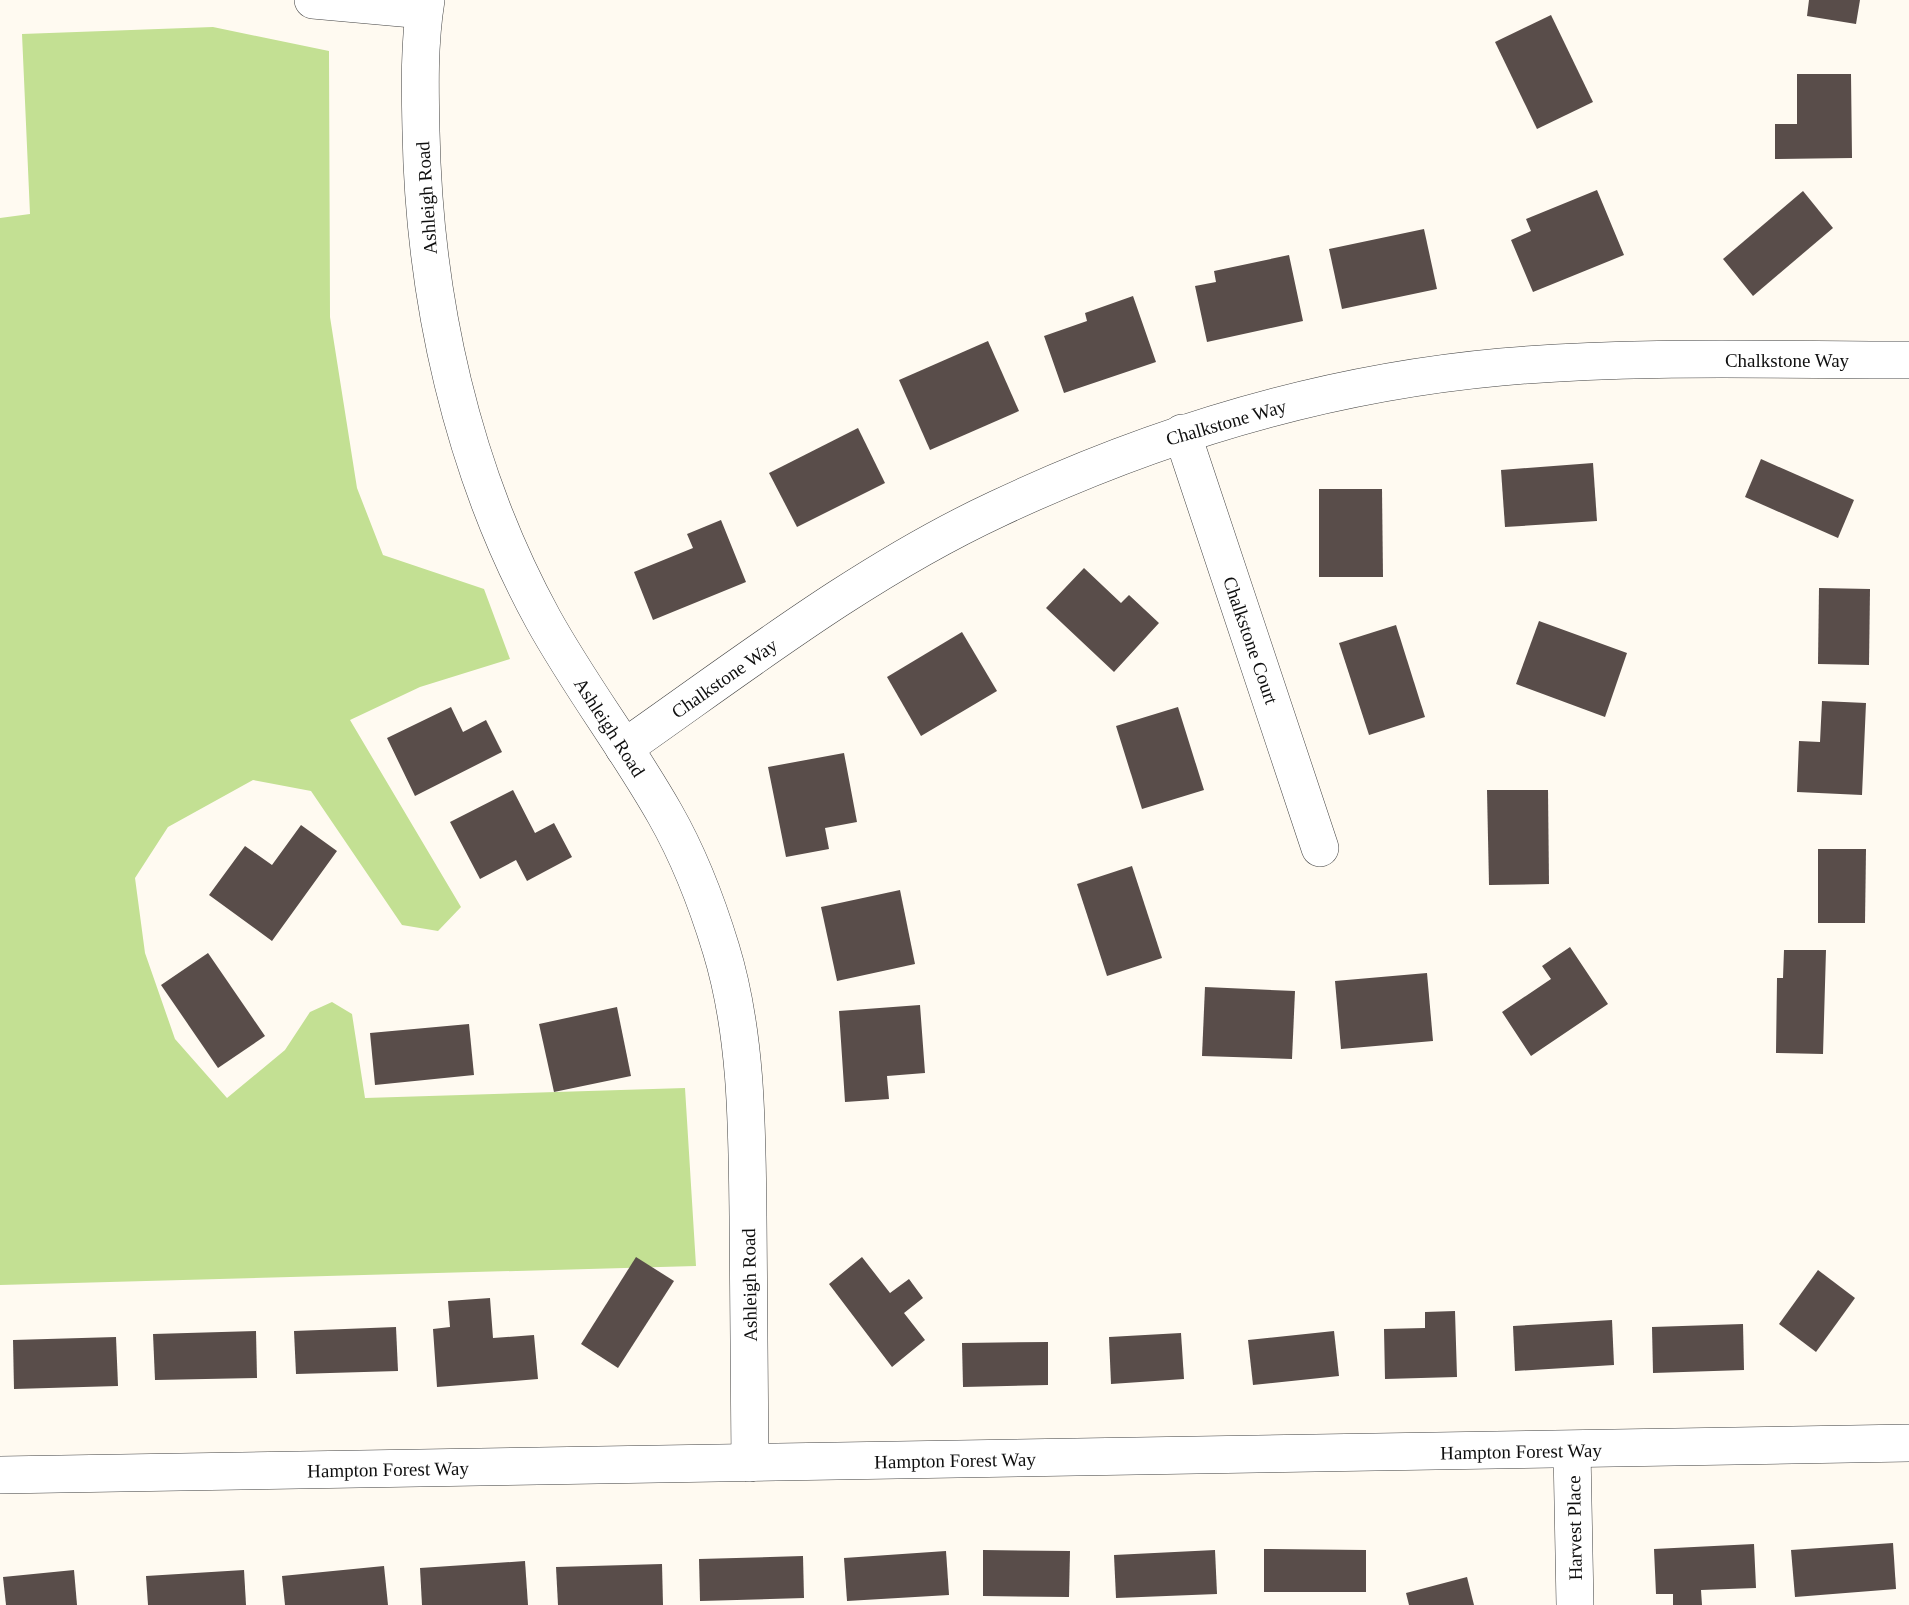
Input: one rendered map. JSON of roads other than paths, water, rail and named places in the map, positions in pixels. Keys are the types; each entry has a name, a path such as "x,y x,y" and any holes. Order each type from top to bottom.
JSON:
{"street":[{"path":"313,0 425,5"},
{"name":"Ashleigh Road","path":"425,5 420,86 422,196 433,291 453,385 484,484 520,572 564,656 666,815 692,869 722,951 735,1011 743,1069 747,1166 750,1462"},
{"name":"Chalkstone Way","path":"624,748 835,602 930,544 1020,499 1108,460 1182,433 1322,395 1410,379 1501,367 1621,360 1909,360"},
{"name":"Chalkstone Court","path":"1182,433 1320,848"},
{"name":"Hampton Forest Way","path":"0,1475 1572,1451 1909,1443"},
{"name":"Harvest Place","path":"1572,1451 1575,1605"}]}
